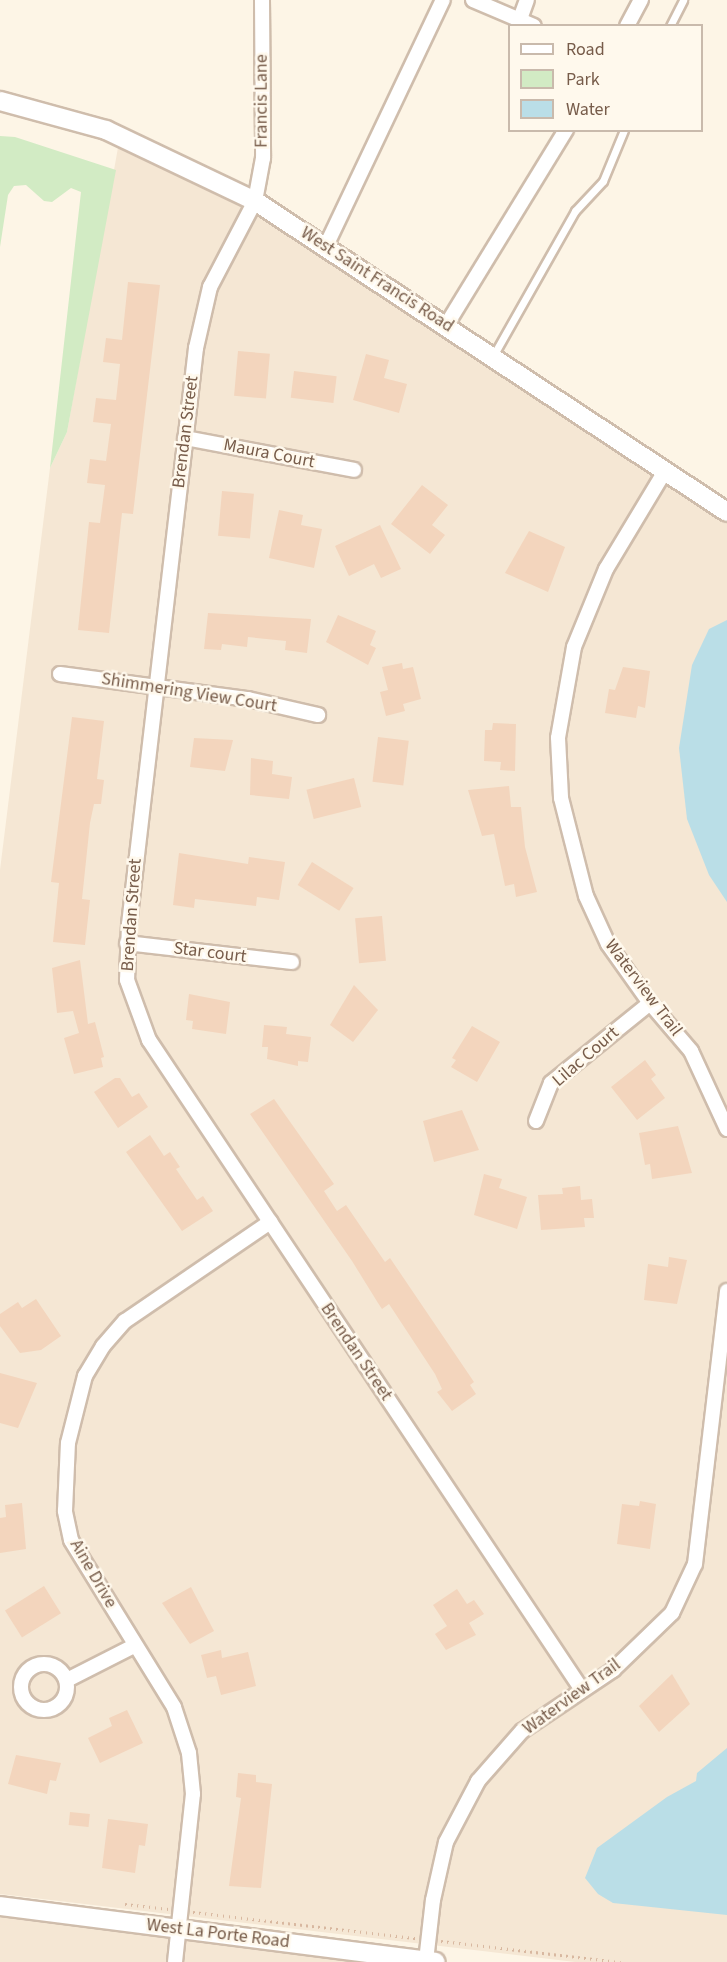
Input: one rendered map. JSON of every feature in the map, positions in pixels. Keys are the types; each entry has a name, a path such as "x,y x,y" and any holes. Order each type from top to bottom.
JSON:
{"street":[{"name":"Francis Lane","path":"255,201 263,158 262,0"},
{"path":"327,246 443,0"},
{"path":"473,0 530,24"},
{"path":"520,19 527,0"},
{"path":"628,24 641,0"},
{"name":"West Saint Francis Road","path":"0,101 106,130 255,201 447,324 727,513"},
{"path":"447,324 565,132"},
{"name":"Brendan Street","path":"255,201 210,287 196,348 127,943 128,980 149,1040 582,1690"},
{"name":"Maura Court","path":"185,438 354,470"},
{"name":"Waterview Trail","path":"665,471 606,569 583,618 566,681 558,738 561,798 585,896 609,945 650,1003 691,1051 727,1129"},
{"name":"Shimmering View Court","path":"60,674 248,699 318,715"},
{"name":"Star court","path":"127,943 292,962"},
{"name":"Lilac Court","path":"536,1121 551,1083 650,1003"},
{"name":"Aine Drive","path":"175,1962 193,1794 189,1753 174,1707 134,1646 71,1540 65,1482 79,1394 94,1358 125,1321 270,1222"},
{"name":"Waterview Trail","path":"431,1961 428,1940 446,1842 478,1781 522,1731 613,1671 672,1613 695,1564 727,1291"},
{"path":"67,1680 134,1646"},
{"name":"West La Porte Road","path":"0,1906 180,1920 431,1961"}],"lane":[{"path":"670,24 683,0"},
{"path":"493,356 575,211 603,181 623,132"}],"path":[{"path":"119,1903 180,1920 428,1940 621,1962"}],"shaded area":[{"path":"119,142 238,200 727,521 727,1962 575,1962 0,1894 0,870 50,468 67,432"},
{"path":"0,1914 355,1962 0,1962"}],"green space":[{"path":"0,136 15,137 116,170 67,432 50,468 81,192 71,188 52,202 44,201 26,185 14,186 8,195 0,247"}],"water":[{"path":"727,620 727,902 709,875 687,819 679,748 692,665 709,629"},
{"path":"727,1748 727,1915 613,1903 598,1894 585,1878 597,1848 667,1797 696,1781 697,1773"}],"building":[{"path":"128,282 160,285 133,514 122,513 109,633 78,630 89,522 100,523 105,485 87,483 90,459 106,461 111,424 93,422 96,398 116,400 120,364 103,362 106,338 122,340"},
{"path":"238,351 270,354 266,399 234,396"},
{"path":"366,354 389,360 384,378 407,384 399,413 353,400"},
{"path":"294,371 337,376 333,403 291,398"},
{"path":"422,485 448,505 432,525 445,535 430,554 391,524"},
{"path":"222,491 254,494 250,539 218,536"},
{"path":"279,510 303,515 301,525 322,529 314,568 269,558"},
{"path":"380,525 401,569 381,578 374,564 349,576 335,546"},
{"path":"529,531 565,547 548,592 505,573"},
{"path":"208,613 311,619 307,653 285,650 286,641 248,637 247,647 222,644 221,650 204,649"},
{"path":"338,615 376,631 370,645 376,648 368,665 326,642"},
{"path":"402,663 403,669 413,667 421,699 403,704 405,711 386,716 380,692 388,690 382,667"},
{"path":"623,667 650,671 645,708 638,706 636,718 605,713 609,689 615,690"},
{"path":"72,717 104,721 97,779 104,780 101,804 94,804 90,823 82,899 90,900 85,945 53,942 59,883 51,882"},
{"path":"493,723 516,724 515,771 500,770 501,762 484,761 485,730 492,730"},
{"path":"378,737 409,741 403,785 373,782"},
{"path":"194,738 233,740 225,771 190,767"},
{"path":"251,758 273,761 272,774 292,777 289,799 250,795"},
{"path":"354,778 361,807 314,819 306,790"},
{"path":"509,786 511,807 521,807 525,847 537,892 516,897 514,884 505,886 494,834 482,836 468,790"},
{"path":"179,853 248,864 249,857 285,862 279,900 257,897 256,906 195,899 194,908 173,905"},
{"path":"312,862 354,888 339,911 298,885"},
{"path":"382,916 386,961 359,963 355,918"},
{"path":"80,960 88,1024 95,1022 104,1057 101,1058 103,1067 74,1074 64,1038 79,1033 73,1011 57,1013 52,968"},
{"path":"354,985 378,1010 353,1042 330,1025"},
{"path":"189,994 230,1002 226,1034 192,1029 193,1021 186,1020"},
{"path":"264,1025 287,1027 286,1034 311,1037 308,1062 298,1061 298,1066 267,1059 268,1047 262,1047"},
{"path":"472,1026 500,1042 477,1082 451,1067 456,1060 452,1058"},
{"path":"645,1060 656,1075 651,1079 665,1098 637,1120 611,1087"},
{"path":"115,1078 120,1078 132,1097 139,1093 148,1107 118,1128 94,1092"},
{"path":"274,1099 334,1184 324,1191 337,1211 346,1205 385,1262 390,1258 474,1382 470,1385 476,1394 452,1411 437,1392 442,1389 435,1374 389,1304 382,1309 352,1261 250,1114"},
{"path":"462,1110 479,1150 434,1162 423,1121"},
{"path":"678,1126 692,1173 652,1179 650,1164 645,1165 639,1133"},
{"path":"150,1135 164,1156 170,1152 180,1167 176,1169 197,1200 203,1196 213,1211 182,1231 126,1152"},
{"path":"484,1174 502,1179 499,1188 527,1197 517,1229 474,1215"},
{"path":"580,1186 581,1200 592,1199 594,1218 584,1218 585,1227 541,1230 538,1195 563,1194 562,1188"},
{"path":"669,1257 687,1260 677,1304 644,1300 648,1264 668,1267"},
{"path":"36,1299 61,1336 41,1350 20,1353 0,1326 0,1314 18,1302 22,1308"},
{"path":"0,1373 37,1383 18,1428 0,1423"},
{"path":"640,1501 656,1504 650,1549 617,1544 622,1504 639,1506"},
{"path":"22,1503 26,1549 0,1553 0,1518 6,1517 5,1505"},
{"path":"44,1586 61,1613 22,1638 5,1610"},
{"path":"191,1587 214,1631 190,1644 162,1603"},
{"path":"457,1589 467,1604 474,1600 484,1614 469,1623 476,1635 446,1650 435,1634 447,1626 433,1605"},
{"path":"221,1650 222,1658 248,1652 256,1686 221,1695 216,1676 207,1678 201,1655"},
{"path":"672,1674 690,1704 659,1732 639,1706"},
{"path":"127,1710 143,1743 100,1763 88,1738 112,1726 109,1718"},
{"path":"16,1755 61,1763 56,1781 50,1780 47,1794 8,1784"},
{"path":"238,1773 256,1775 256,1782 272,1784 261,1888 229,1886 241,1798 236,1797"},
{"path":"70,1812 90,1814 89,1827 69,1825"},
{"path":"108,1819 148,1824 145,1846 139,1845 135,1873 102,1868"}]}
